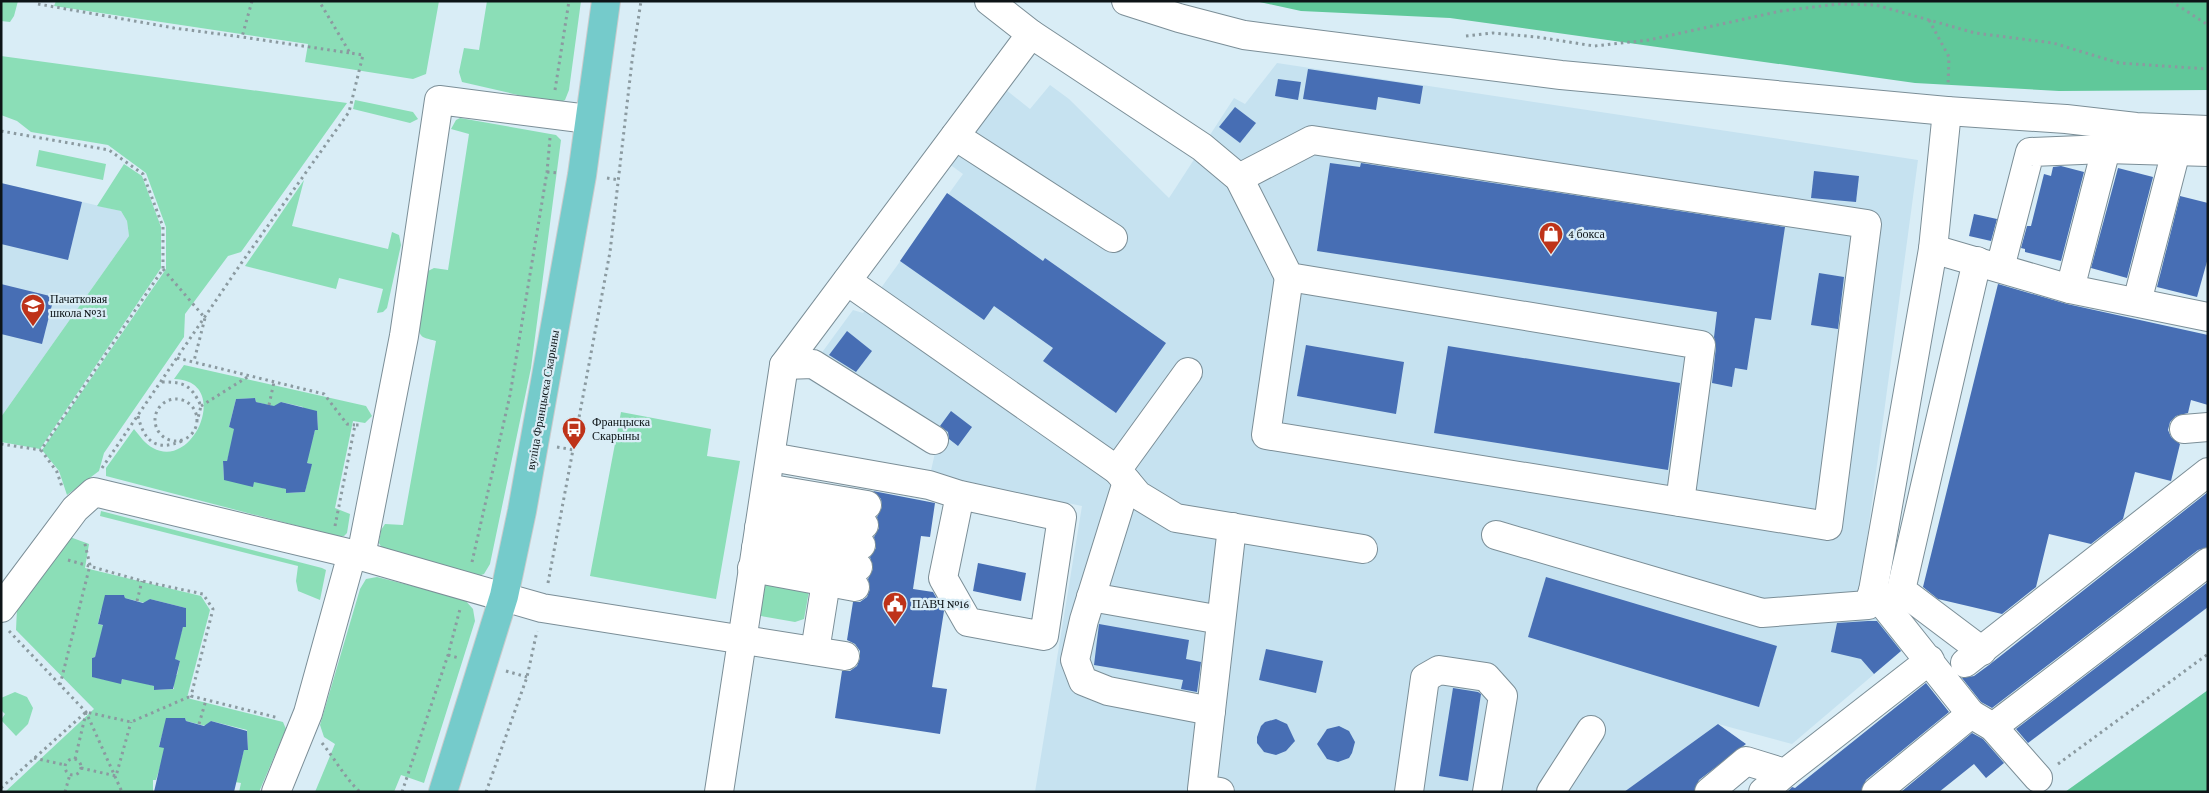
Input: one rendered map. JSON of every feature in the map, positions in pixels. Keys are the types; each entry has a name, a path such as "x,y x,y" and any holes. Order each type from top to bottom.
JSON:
{"main road":[{"name":"вуліца Францыска Скарыны","path":"443,792 460,743 504,596 538,433 582,175 588,119 606,1"}],"street":[{"path":"989,1 1032,34 1202,147 1239,178 1289,277 1266,435 1828,526 1867,224 1312,140 1239,178"},
{"path":"1126,1 1179,18 1244,35 1561,75 1947,111 2056,118 2136,128 2208,130"},
{"path":"718,792 784,365 1032,34"},
{"path":"276,792 303,725 357,555 404,336 439,100 588,119"},
{"path":"1496,534 1762,613 1868,605 1874,592 1934,249 1947,111"},
{"path":"956,136 1113,238"},
{"path":"2070,288 2106,149"},
{"path":"2208,152 2106,149 2030,152 1988,265 1901,590 1974,657 2208,472"},
{"path":"2137,302 2176,151"},
{"path":"1934,249 2070,288 2137,302 2206,309"},
{"path":"1289,277 1701,345 1680,502"},
{"path":"847,281 1122,476 1138,495 1176,518 1363,549"},
{"path":"784,365 813,364 934,440"},
{"path":"1188,372 1122,476 1075,660 1083,681 1108,692 1211,710"},
{"path":"771,457 929,485 960,495 1062,517 1044,636 968,622 943,578 960,495"},
{"path":"5,616 75,509 94,492 357,555 542,608 844,656"},
{"path":"1220,792 1202,789 1232,527"},
{"path":"759,528 861,546"},
{"path":"759,528 861,546"},
{"path":"759,528 826,582"},
{"path":"815,652 826,582 861,546"},
{"path":"1876,792 1982,721 2208,562"},
{"path":"1874,592 1982,721 2038,778"},
{"path":"1091,597 1221,620"},
{"path":"1763,792 1930,660"},
{"path":"1409,792 1425,678 1439,670 1486,677 1503,696 1487,792"},
{"path":"1551,792 1591,730"},
{"path":"1708,792 1746,761 1785,773"}],"path":[{"path":"242,37 252,1"},
{"path":"319,1 350,53"},
{"path":"402,792 448,655 466,586 510,394 547,172 551,115 569,1"},
{"path":"486,792 527,677 542,608 610,252 632,61 641,1"},
{"path":"2170,1 2208,25"},
{"path":"38,4 174,28 363,55 349,112 177,358 102,469 101,474"},
{"path":"1464,36 1502,34 1594,46 1649,40 1781,11 1838,4 1876,5 1975,33 2054,43 2119,63 2208,70"},
{"path":"1929,19 1949,57 1947,111"},
{"path":"1,131 109,150 143,174 163,227 163,269 41,450"},
{"path":"163,269 205,318"},
{"path":"194,361 205,318"},
{"path":"177,358 324,394 347,424 355,425"},
{"path":"201,406 249,376"},
{"path":"138,416 142,433 155,444 170,447 185,440 194,430 201,406 194,390 178,382 161,382"},
{"path":"269,405 274,382"},
{"path":"185,440 170,441 158,431 155,416 163,403 177,398 191,404 198,418"},
{"path":"1,444 41,450 57,472 66,499 75,509 79,519 90,565 60,685"},
{"path":"66,559 142,581 203,594 213,609 191,696"},
{"path":"137,602 142,581"},
{"path":"5,616 9,632 86,712 122,792"},
{"path":"2038,778 2208,654"},
{"path":"86,712 130,722 191,696 303,725 315,735 339,764 350,783 360,792"},
{"path":"199,724 206,700"},
{"path":"1,788 86,712"},
{"path":"74,759 86,712"},
{"path":"116,776 130,722"},
{"path":"34,758 65,766"},
{"path":"74,759 79,762 80,768 77,774 70,774 66,771 65,766 68,760 74,759"},
{"path":"80,768 116,776"},
{"path":"65,792 70,774"}],"shaded area":[{"path":"1277,63 1918,160 1858,594 1906,647 1792,744 1718,724 1624,792 1035,792 1082,506 930,475 935,453 804,377 853,310 863,313 963,174 945,161 1000,85 1030,109 1050,85 1069,99 1169,198 1234,98 1245,104"},
{"name":"Пачатковая школа №31","path":"1,183 121,211 127,221 129,236 1,417"}],"green space":[{"path":"1,1 18,1 14,16 10,22 1,21"},
{"path":"56,1 439,1 426,74 413,79 305,62 308,44 54,6"},
{"path":"487,1 581,1 569,90 565,100 557,104 462,82 459,72 464,48 479,50"},
{"path":"1255,1 2208,1 2208,90 2059,91 1915,83 1450,18 1301,11"},
{"path":"1,56 347,103 241,252 228,256 185,314 184,337 104,453 99,471 67,495 59,471 42,450 166,269 166,227 146,173 108,145 31,132 17,121 1,115"},
{"path":"355,100 413,112 418,119 410,123 353,109"},
{"path":"460,118 556,135 561,140 531,368 490,564 484,574 478,576 383,550 379,543 381,530 385,524 403,525 436,341 422,336 419,328 428,271 434,268 448,270 469,134 451,129 456,120"},
{"path":"39,150 106,164 103,180 36,166"},
{"path":"124,164 142,176 161,227 161,268 40,449 1,442 1,417 129,236 127,221 121,211 97,206"},
{"path":"304,180 292,226 388,249 392,232 399,235 401,245 387,308 383,312 377,313 383,289 339,278 336,289 245,266"},
{"path":"184,365 366,406 372,416 365,423 353,421 335,508 350,514 347,533 344,536 336,536 106,476 106,468 134,429 150,447 168,452 182,447 193,437 201,422 204,407 201,393 191,383 174,379","holes":["255,398 256,402 276,407 281,402 303,407 304,412 317,411 318,430 315,430 305,462 311,464 305,492 286,493 286,489 255,480 224,480 223,461 227,461 236,429 229,427 236,399"]},
{"path":"621,412 711,429 707,456 740,461 716,599 590,576"},
{"path":"101,511 322,568 326,570 320,600 298,591 296,581 298,566 100,516"},
{"path":"70,537 89,544 85,568 201,596 210,610 187,698 283,722 286,729 259,792 239,792 241,783 235,782 244,750 248,749 247,730 211,721 206,726 186,721 185,718 166,718 166,732 163,732 159,746 166,748 156,780 153,780 153,792 5,792 94,709 16,630 17,608","holes":["105,595 124,595 125,598 145,603 150,599 186,608 186,627 183,627 173,659 180,661 177,675 173,675 174,689 155,690 154,686 123,677 121,683 93,677 92,658 95,657 105,626 98,624 101,610 105,609"]},
{"path":"377,577 464,599 473,609 475,621 424,783 401,775 394,792 315,792 335,744 324,737 320,725 360,589 366,579"},
{"path":"758,582 809,591 804,619 795,622 761,616 755,606"},
{"path":"2208,690 2208,792 2065,792"},
{"path":"15,692 27,697 33,708 28,724 16,736 1,720 5,714 1,710 1,698"}],"building":[{"path":"1308,69 1423,86 1420,104 1378,97 1376,110 1303,99"},
{"path":"1278,79 1301,82 1298,100 1275,96"},
{"path":"1235,107 1256,123 1240,143 1219,127"},
{"path":"1330,163 1360,167 1361,163 1785,227 1771,320 1755,318 1747,370 1735,368 1732,387 1712,383 1717,312 1317,251"},
{"path":"2061,166 2084,172 2061,261 2025,252 2025,249 2021,248 2027,226 2031,226 2044,174 2051,176 2053,167"},
{"path":"2118,168 2153,177 2127,278 2091,268"},
{"path":"1814,171 1859,176 1856,202 1811,198"},
{"path":"1,183 82,202 68,260 1,244"},
{"path":"947,193 1043,261 1045,258 1166,343 1116,413 1043,361 1053,348 994,306 984,320 900,261"},
{"path":"2180,196 2208,203 2208,258 2197,297 2157,287"},
{"path":"1974,214 1997,219 1991,241 1969,236"},
{"path":"1819,273 1844,277 1838,329 1811,325"},
{"path":"1,284 54,297 42,344 1,334"},
{"path":"1998,284 2067,304 2208,335 2208,405 2191,400 2188,413 2176,416 2170,422 2168,430 2171,437 2180,444 2171,481 2135,472 2123,519 2091,544 2049,534 2036,587 2002,614 1938,599 1923,587"},
{"path":"847,331 872,351 856,372 829,355"},
{"path":"1306,345 1404,362 1396,414 1297,396"},
{"path":"1448,346 1680,383 1668,470 1434,433"},
{"path":"255,398 256,402 274,406 281,402 317,411 318,430 315,430 307,463 312,464 305,492 286,493 286,489 254,482 253,487 224,480 223,461 227,461 234,429 229,427 236,399"},
{"path":"951,411 972,427 958,446 949,439 948,432 940,426"},
{"name":"ПАВЧ №16","path":"873,491 935,503 930,537 921,536 913,589 933,592 944,611 932,687 947,689 940,734 835,718 842,671 850,671 857,666 860,658 860,651 855,644 847,640 853,602 860,602 867,597 870,589 868,579 873,569 870,557 876,548 874,537 879,528 877,517 882,507 881,499"},
{"path":"2208,492 2208,547 2198,550 1992,708 1981,702 1962,678 1974,676 1989,665"},
{"path":"978,563 1026,573 1021,601 973,591"},
{"path":"1546,577 1777,646 1759,707 1528,637"},
{"path":"2208,582 2208,607 2028,743 2016,729"},
{"path":"105,595 124,595 125,598 143,603 150,599 186,608 186,627 183,627 175,659 180,661 173,689 154,690 154,686 122,679 121,684 92,677 92,658 95,657 103,625 98,624"},
{"path":"1877,621 1901,651 1874,674 1861,659 1831,652 1837,623"},
{"path":"1099,624 1189,640 1186,659 1201,662 1197,692 1181,689 1183,680 1094,665"},
{"path":"1266,649 1323,661 1316,693 1259,680"},
{"path":"1926,683 1949,712 1866,780 1861,792 1787,792 1792,787 1795,788"},
{"path":"1453,688 1481,694 1468,781 1439,776"},
{"path":"166,718 185,718 186,721 204,726 211,721 247,731 248,750 244,750 234,792 154,792 164,748 159,747"},
{"path":"1276,719 1287,724 1295,741 1286,751 1276,755 1264,752 1257,743 1257,737 1261,726 1265,722"},
{"path":"1718,724 1746,744 1699,780 1694,792 1624,792"},
{"path":"1339,726 1349,731 1355,742 1349,758 1338,762 1327,759 1317,744 1327,729"},
{"path":"1972,733 1983,739 2004,763 1986,778 1974,764 1939,792 1901,792"}],"place":[{"name":"4 бокса","path":"1551,255"},
{"name":"Пачатковая школа №31","path":"33,327"},
{"name":"Францыска Скарыны","path":"574,450"},
{"name":"ПАВЧ №16","path":"895,625"}]}
